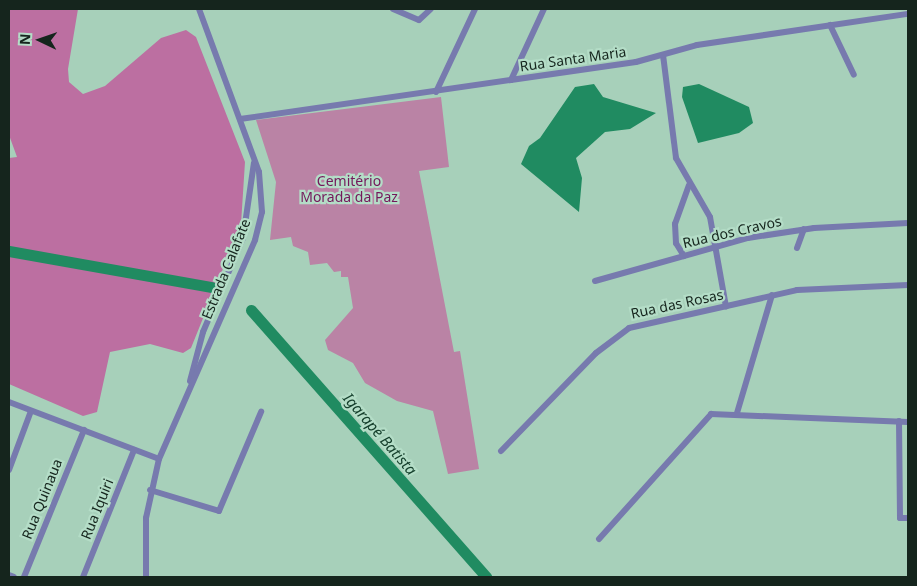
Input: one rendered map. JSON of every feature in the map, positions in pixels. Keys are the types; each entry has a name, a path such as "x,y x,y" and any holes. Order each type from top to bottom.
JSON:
{"street":[{"name":"Estrada Calafate","path":"146,577 150,490 159,459 190,381 212,338 236,282 262,212 260,179 199,9"},
{"path":"393,9 419,20 431,9"},
{"path":"436,92 475,9"},
{"path":"511,80 544,9"},
{"name":"Rua Santa Maria","path":"240,119 436,92 663,56 697,45 908,14"},
{"path":"830,25 854,76"},
{"path":"663,56 674,150 689,185 710,217 726,306"},
{"name":"Estrada Calafate","path":"190,381 202,332 243,238 254,163"},
{"path":"684,256 675,232 689,185"},
{"name":"Rua dos Cravos","path":"594,281 684,256 804,229 908,223"},
{"path":"798,248 804,229"},
{"name":"Rua das Rosas","path":"501,451 622,330 810,288 908,285"},
{"path":"737,413 772,295"},
{"path":"9,402 159,459"},
{"path":"9,470 31,411"},
{"path":"150,490 219,511 261,412"},
{"path":"599,539 704,418 737,413 908,422"},
{"path":"899,421 900,518 908,518"},
{"name":"Rua Quinaua","path":"24,577 84,430"},
{"name":"Rua Iquiri","path":"83,577 134,450"},
{"path":"9,575 14,577"}],"green space":[{"name":"Cemitério Morada da Paz","path":"441,97 449,167 419,171 454,352 460,351 479,469 448,474 433,411 397,401 365,383 353,363 328,350 325,340 353,308 348,277 341,277 341,271 334,272 327,263 310,265 308,252 293,246 291,237 270,240 276,182 256,120"}],"shaded area":[{"path":"9,9 78,9 68,69 69,82 83,94 105,86 161,38 186,30 196,37 245,162 241,224 191,348 183,353 150,344 110,352 97,412 83,416 9,384 9,158 17,157 9,135"},
{"path":"594,84 603,97 656,113 630,129 605,132 576,158 582,178 579,212 521,164 529,146 540,138 575,87"},
{"path":"699,84 749,107 753,123 739,133 698,143 682,97 683,87"}],"waterway":[{"name":"Igarapé Batista","path":"9,251 212,287"},
{"name":"Igarapé Batista","path":"251,310 486,577"}]}
